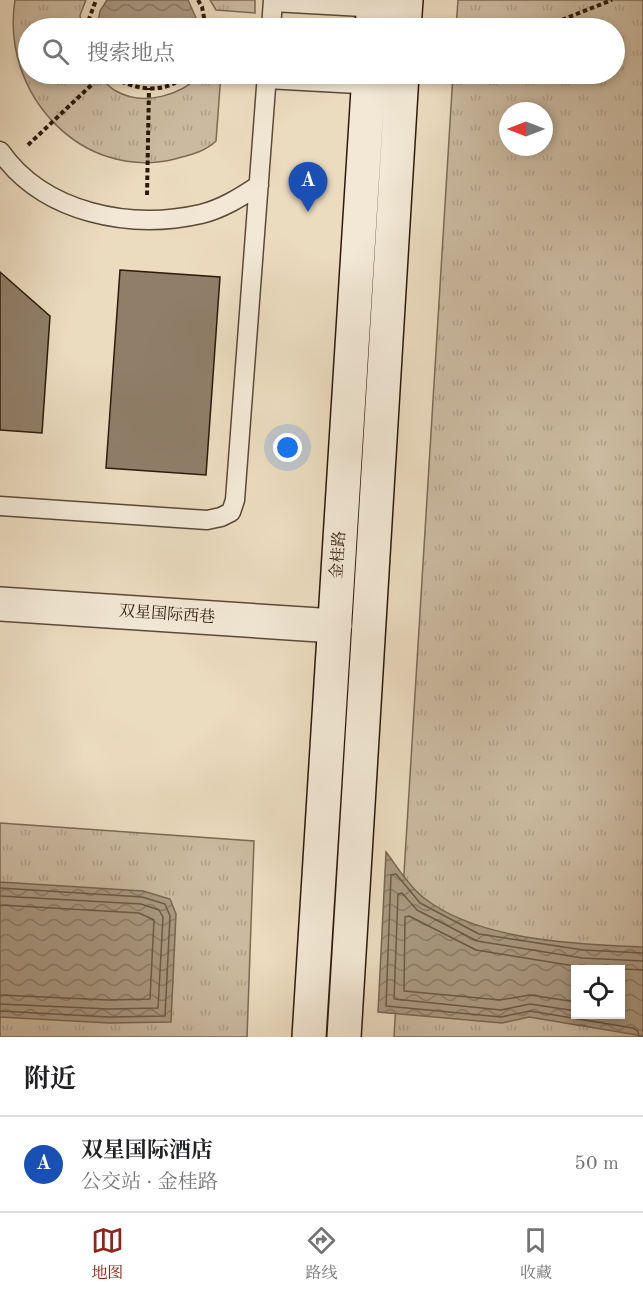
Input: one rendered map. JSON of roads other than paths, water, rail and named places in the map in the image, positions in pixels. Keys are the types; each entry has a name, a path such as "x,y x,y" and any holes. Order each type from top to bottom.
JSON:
{"street":[{"name":"金桂路","path":"309,1037 369,84"},
{"name":"金桂路","path":"344,1037 401,84"},
{"name":"双星国际西巷","path":"0,604 335,626"}],"lane":[{"path":"272,18 273,1 373,12 405,13"},
{"path":"0,506 207,520 231,512 235,500 266,84"},
{"path":"5,157 51,196 111,218 146,220 203,213 236,200 259,185"}],"water":[{"path":"107,0 188,0 196,18 99,18"},
{"path":"386,852 408,882 424,898 446,912 472,923 500,932 559,942 643,947 643,1036 529,1017 502,1023 378,1012"},
{"path":"0,882 143,891 170,899 176,914 171,1022 109,1023 0,1017"}],"place":[{"name":"双星国际酒店","path":"308,212"}]}
